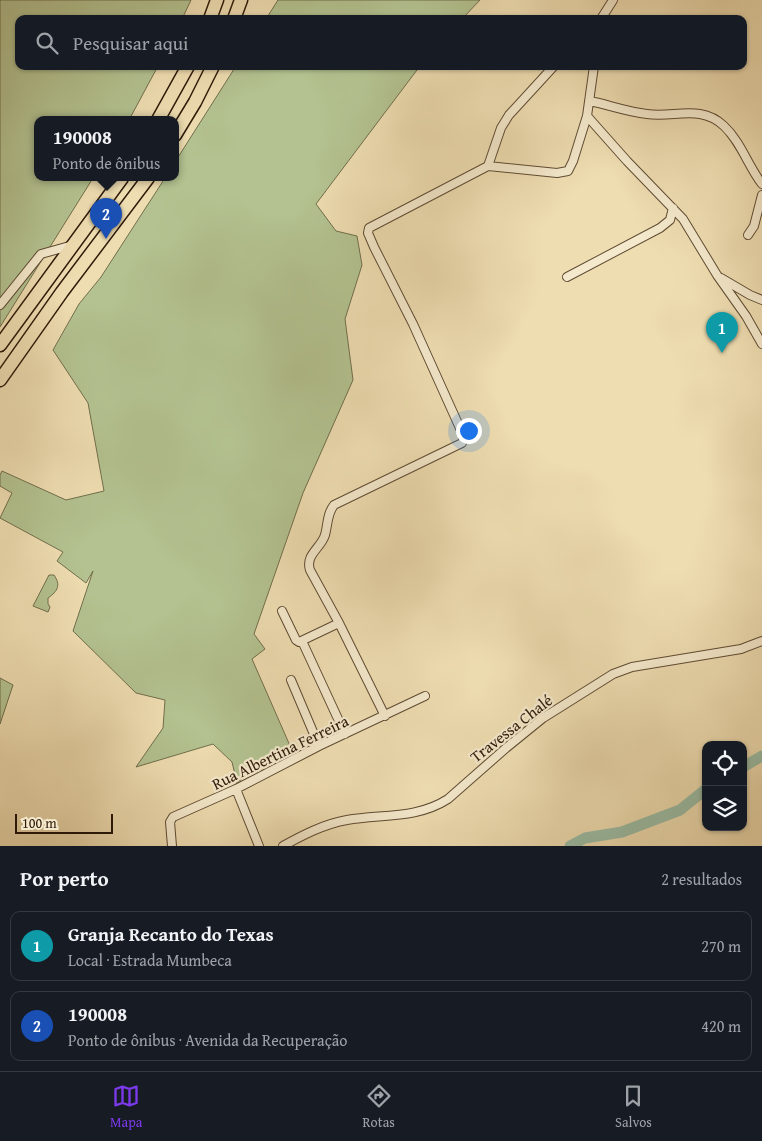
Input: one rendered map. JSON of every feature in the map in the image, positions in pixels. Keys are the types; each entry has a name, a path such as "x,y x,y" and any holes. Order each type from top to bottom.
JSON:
{"highway":[{"path":"212,15 218,0"},
{"path":"235,15 241,0"},
{"path":"160,116 186,70"},
{"path":"179,128 211,70"},
{"path":"0,345 120,181"},
{"path":"0,380 62,292 146,181"}],"street":[{"path":"603,15 613,0"},
{"path":"488,166 501,128 509,115 550,70"},
{"path":"385,716 340,623 310,570 308,561 324,537 330,510 334,504 455,446 464,441 464,434 413,324 374,247 368,233 369,228 488,166 564,173 570,169 588,116 594,70"},
{"path":"590,101 646,114 688,112 705,115 724,126 731,134 762,184"},
{"path":"588,116 688,226 717,276 746,316 762,344"},
{"path":"748,235 754,226 762,195"},
{"path":"567,278 660,228 670,220 673,208"},
{"path":"0,305 41,254 73,245"},
{"path":"717,276 762,300"},
{"path":"282,610 296,640 300,642 345,734"},
{"path":"300,642 340,623"},
{"name":"Travessa Chalé","path":"283,846 328,825 346,820 411,813 438,806 543,718 586,689 613,674 632,667 741,648 762,642"},
{"path":"291,680 319,746"},
{"name":"Rua Albertina Ferreira","path":"172,846 170,822 174,817 236,789 319,746 425,696"},
{"path":"236,789 259,846"}],"green space":[{"path":"0,0 191,0 184,15 15,15 15,70 156,70 131,116 34,116 34,181 91,181 0,327"},
{"path":"278,0 480,0 466,15 269,15"},
{"path":"233,70 417,70 316,204 336,231 357,236 362,265 345,319 353,380 303,493 254,634 265,649 252,659 291,748 248,774 237,783 232,762 213,744 136,767 163,728 165,700 136,693 73,631 93,571 86,583 57,561 63,552 0,518 12,493 0,486 2,471 66,500 104,491 88,403 53,350 79,304 101,277 163,181 179,181 179,156"},
{"path":"49,575 54,575 58,585 54,593 48,598 50,607 48,612 33,606"},
{"path":"0,678 13,685 0,724"}],"waterway":[{"path":"747,765 762,756"},
{"path":"570,846 585,838 622,832 680,810 702,792"}],"place":[{"name":"190008","path":"106,239"},
{"name":"Granja Recanto do Texas","path":"722,353"}]}
